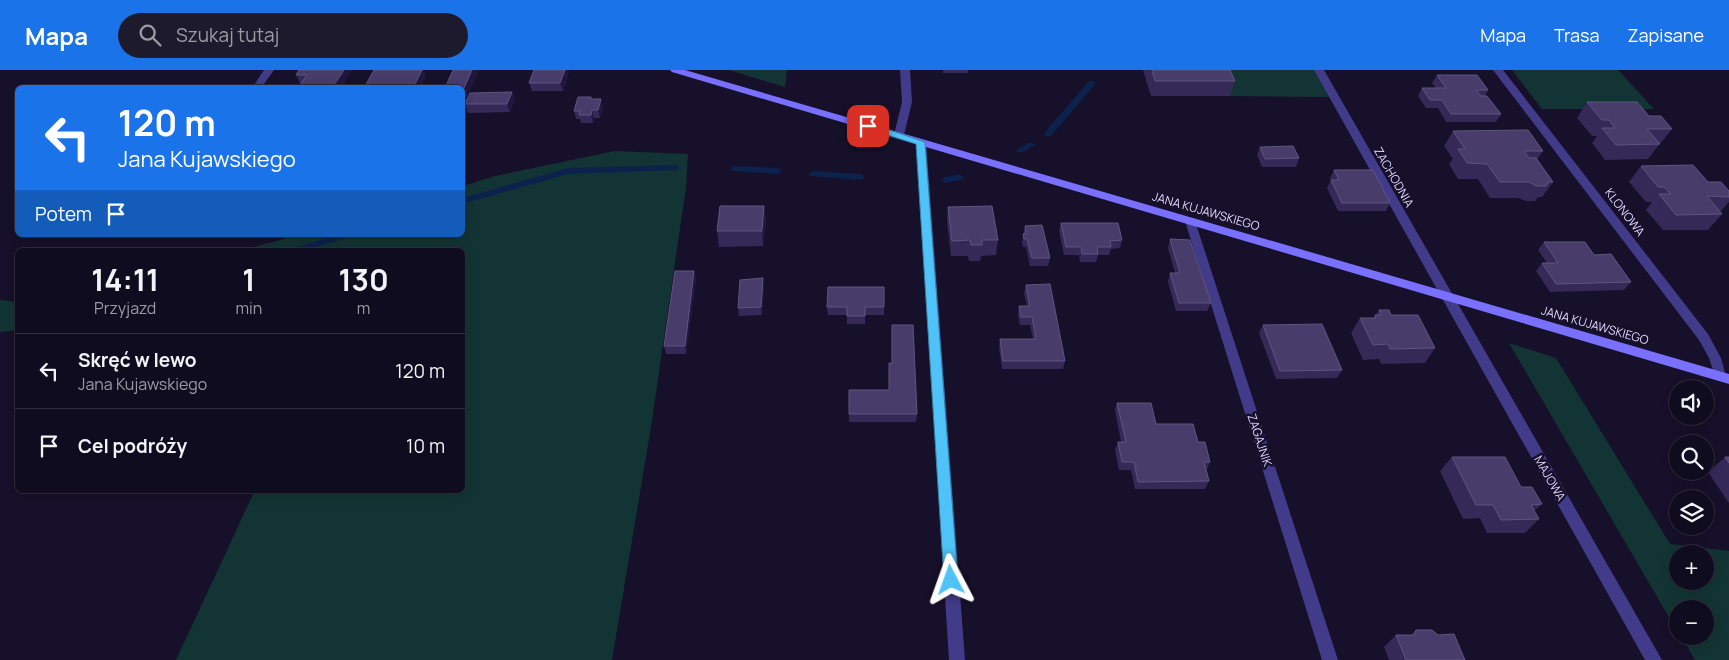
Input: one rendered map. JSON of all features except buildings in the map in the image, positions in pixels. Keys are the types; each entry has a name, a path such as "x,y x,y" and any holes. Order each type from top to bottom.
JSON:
{"main road":[{"name":"JANA KUJAWSKIEGO","path":"676,70 1725,377"}],"street":[{"path":"258,85 269,70"},
{"path":"899,135 907,102 905,70"},
{"name":"ZACHODNIA","path":"1319,70 1447,297"},
{"name":"KLONOWA","path":"1498,70 1704,337 1725,377"},
{"path":"921,142 957,660"},
{"name":"ZAGAJNIK","path":"1190,221 1330,660"},
{"name":"MAJOWA","path":"1447,297 1654,660"}],"green space":[{"path":"729,70 787,70 785,87"},
{"path":"1218,70 1315,70 1330,97 1230,96"},
{"path":"1512,70 1618,70 1654,109 1542,109"},
{"path":"615,151 688,154 686,187 651,427 612,660 176,660 254,493 465,493 465,248 250,248 291,237 465,237 465,185 495,176"},
{"path":"0,300 15,302 15,330 0,332"},
{"path":"1509,343 1556,358 1670,544 1678,545 1669,545 1669,590 1714,590 1714,549 1729,551 1729,660 1695,660 1686,645 1714,645 1714,600 1669,600 1669,617"}],"waterway":[{"path":"1048,134 1092,83"},
{"path":"1020,150 1031,145"},
{"path":"465,200 568,171 675,168"},
{"path":"735,169 778,171"},
{"path":"813,174 861,177"},
{"path":"945,180 960,177"},
{"path":"303,248 339,237"}],"route":[{"path":"868,126 921,142 951,580"}]}
